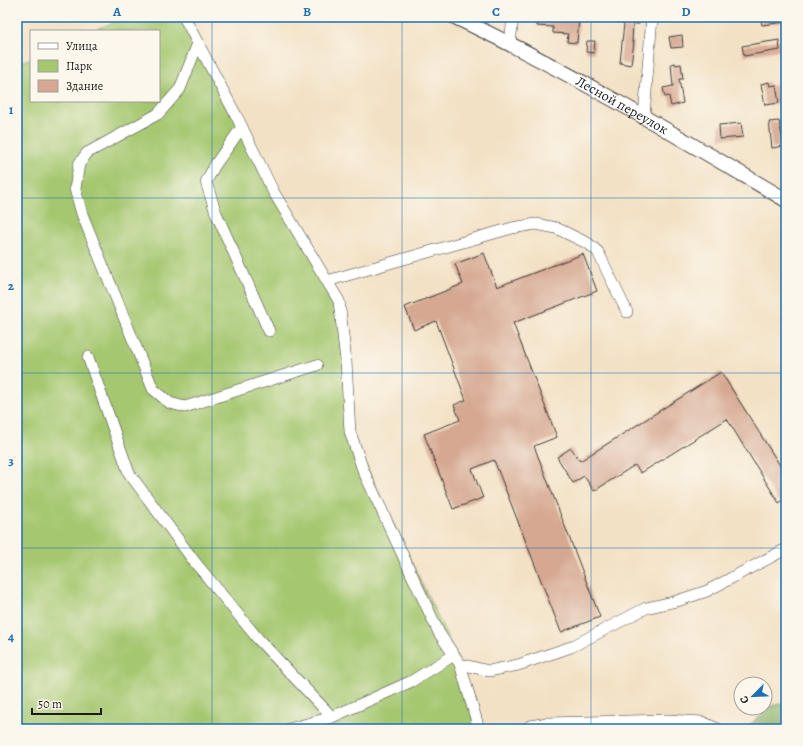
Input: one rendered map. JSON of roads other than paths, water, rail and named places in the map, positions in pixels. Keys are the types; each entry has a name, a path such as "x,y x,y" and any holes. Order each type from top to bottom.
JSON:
{"main road":[{"name":"Лесной переулок","path":"455,17 510,43 644,116 786,200"}],"street":[{"path":"184,17 242,127 273,191 339,301 346,361 350,432 363,470 439,633 457,659 480,729"},
{"path":"510,43 513,17"},
{"path":"644,116 652,17"},
{"path":"198,43 180,89 158,114 87,153 79,164 75,189 82,214 153,390 170,403 185,407 317,366"},
{"path":"242,127 215,165 206,182 216,213 269,331"},
{"path":"328,282 512,228 536,224 556,228 589,244 598,252 627,312"},
{"path":"88,357 129,473 194,561 249,628 332,717"},
{"path":"290,729 332,717 457,659 489,671 518,665 571,647 646,608 677,601 707,591 786,549"},
{"path":"527,729 530,726 547,723 668,720 702,722 718,729"}]}
